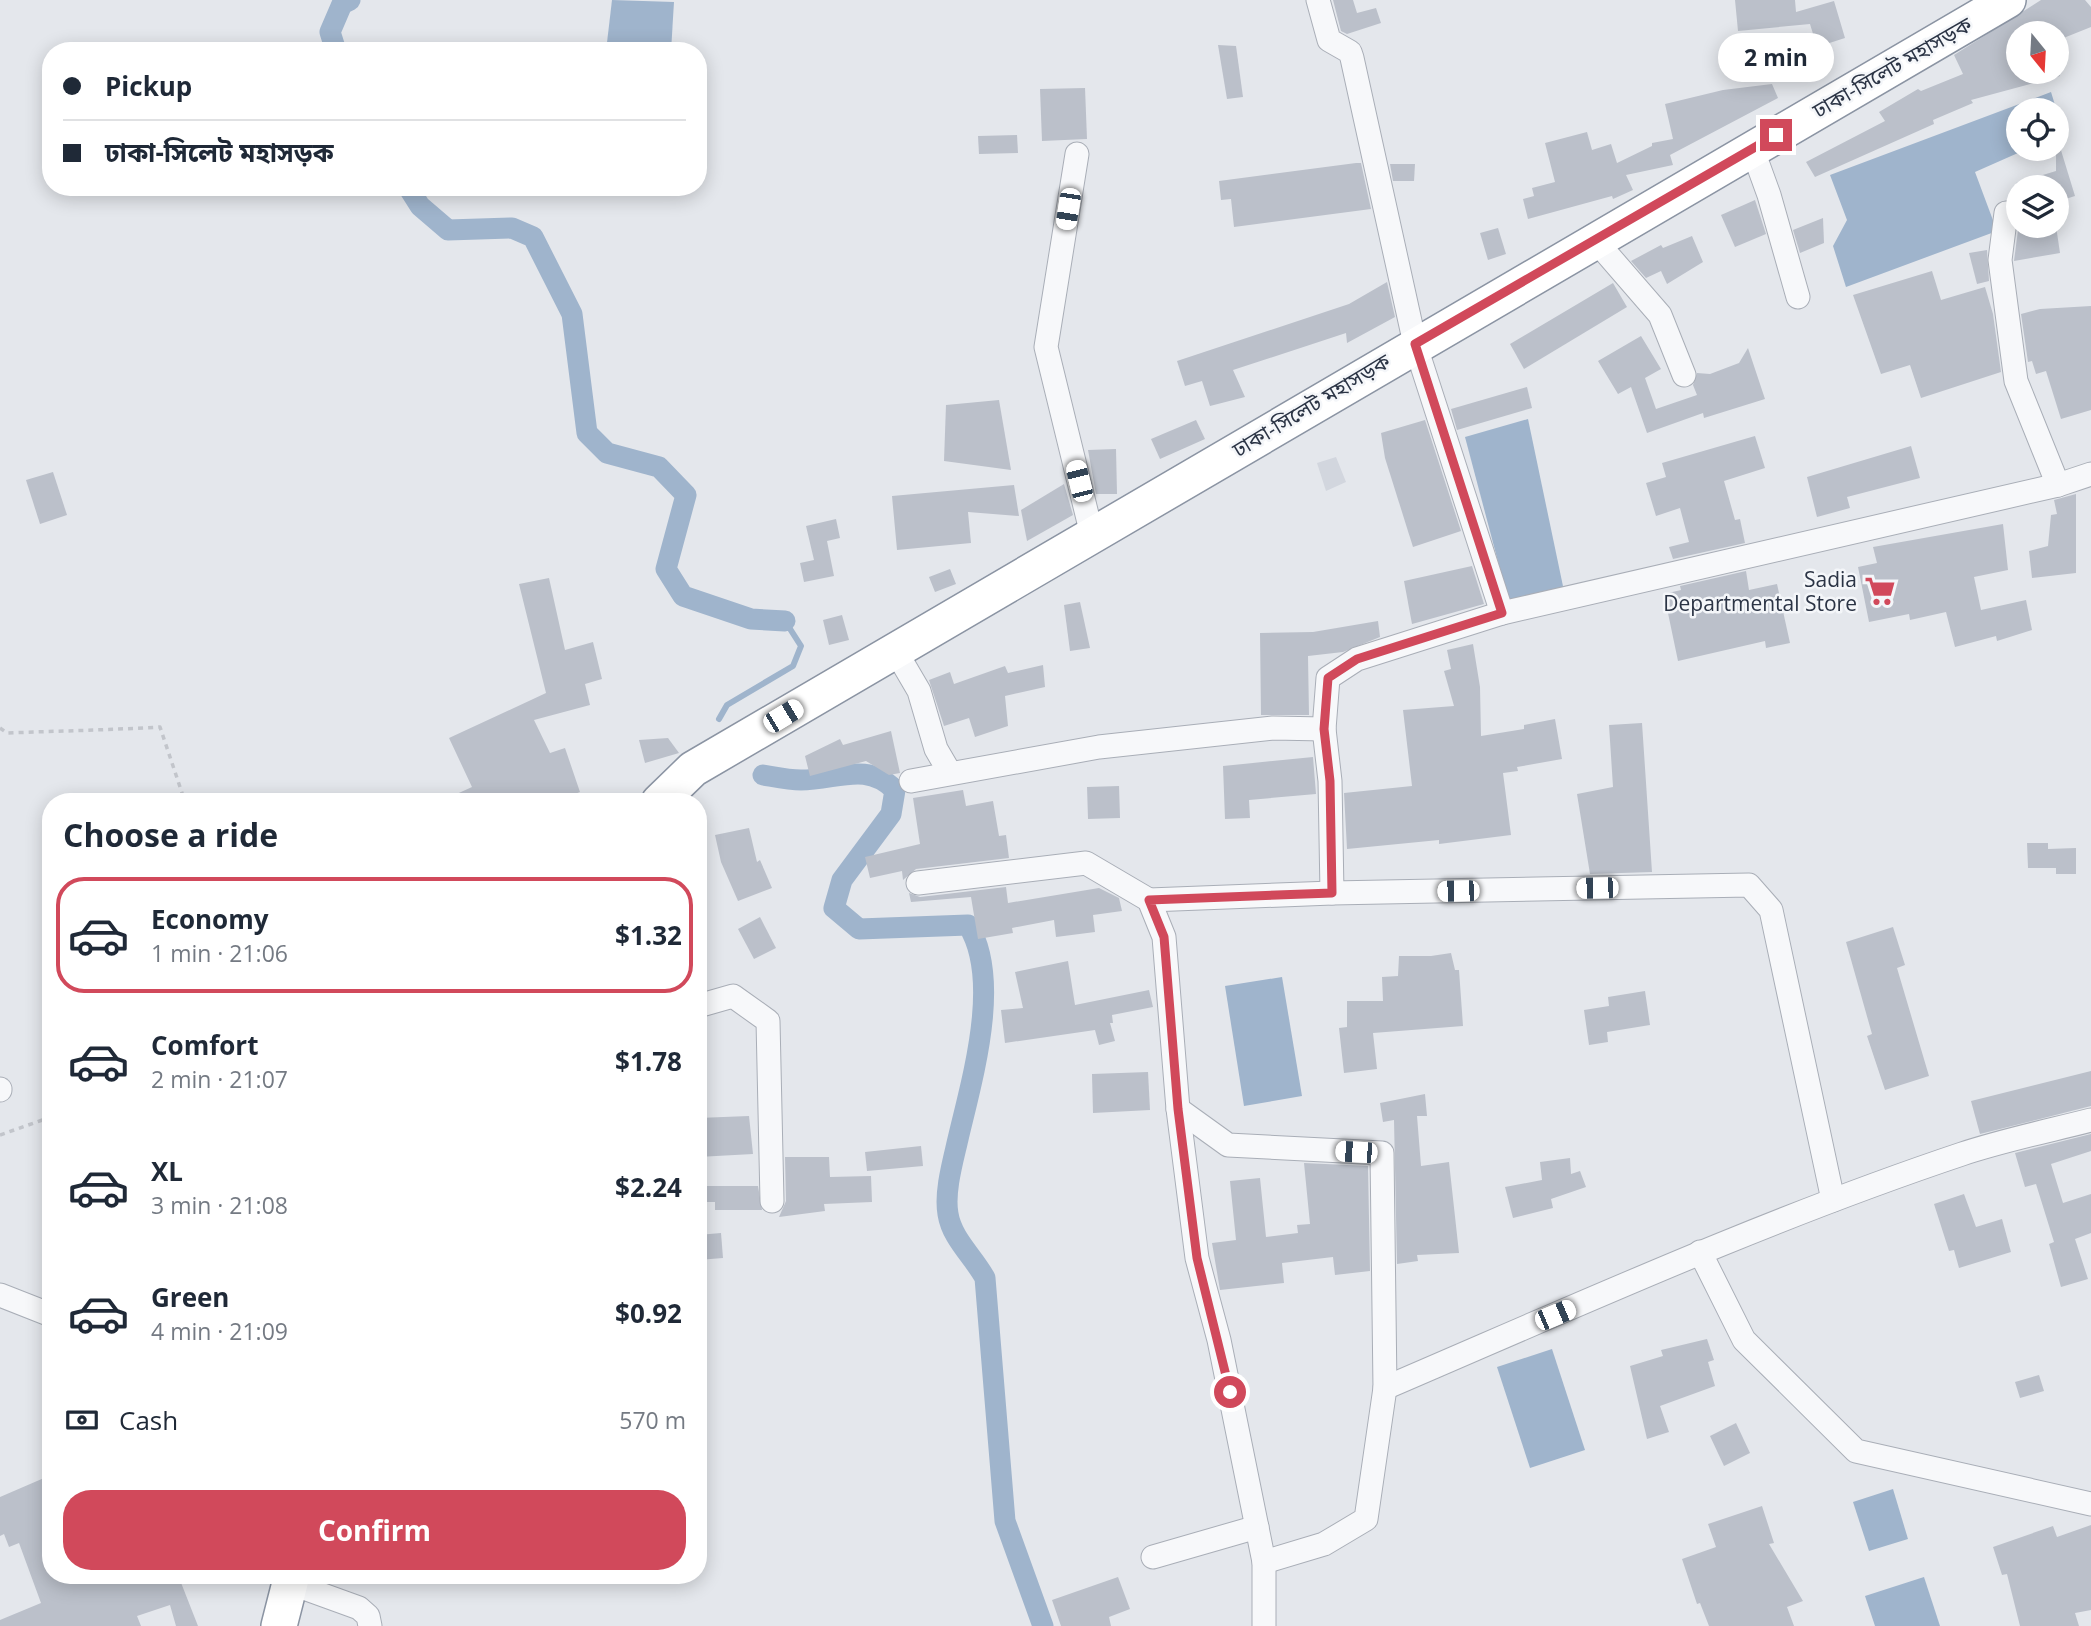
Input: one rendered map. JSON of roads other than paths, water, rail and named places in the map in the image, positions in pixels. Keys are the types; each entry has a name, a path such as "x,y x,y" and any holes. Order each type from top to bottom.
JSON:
{"highway":[{"name":"ঢাকা-সিলেট মহাসড়ক","path":"668,793 693,769 1415,344 2008,0"},
{"path":"279,1626 290,1584"}],"street":[{"path":"1318,0 1329,40 1350,52 1352,58 1415,344 1502,613"},
{"path":"1752,148 1769,195 1798,297"},
{"path":"1077,154 1046,347 1092,535"},
{"path":"2006,219 2000,260 2016,381 2058,485"},
{"path":"1595,240 1660,315 1684,375"},
{"path":"1332,893 1330,781 1324,729 1328,678 1357,659 1502,613 2058,485 2091,474"},
{"path":"895,650 919,691 936,749 950,773"},
{"path":"911,781 1099,747 1273,728 1324,729"},
{"path":"918,883 1086,863 1149,900 1332,893 1749,885 1771,910 1833,1200"},
{"path":"1149,900 1164,937 1178,1109 1197,1258 1219,1340 1264,1562 1264,1626"},
{"path":"707,1003 733,996 768,1021 772,1201"},
{"path":"1178,1109 1228,1145 1382,1153 1385,1388 1366,1519 1324,1544 1264,1562"},
{"path":"1385,1388 1700,1252 1833,1200 1965,1153 2091,1120"},
{"path":"1700,1252 1744,1340 1856,1451 2091,1504"},
{"path":"0,1295 42,1311"},
{"path":"1153,1557 1257,1527"},
{"path":"303,1584 359,1608 368,1616 370,1626"}],"water":[{"path":"612,0 674,2 672,42 607,42"},
{"path":"2051,92 2053,98 2035,98"},
{"path":"2006,109 2006,158 1975,172 1997,231 1846,287 1833,246 1847,220 1830,175"},
{"path":"1528,419 1564,591 1509,603 1465,437"},
{"path":"1282,977 1302,1096 1244,1106 1225,986"},
{"path":"1552,1349 1585,1450 1530,1468 1497,1367"},
{"path":"1893,1489 1908,1539 1869,1551 1853,1502"},
{"path":"1924,1577 1940,1626 1875,1626 1865,1596"}],"waterway":[{"path":"333,42 330,32 342,4 350,0"},
{"path":"414,196 420,206 448,230 512,228 533,237 572,314 587,433 607,453 659,467 686,495 666,569 683,596 751,619 785,621"},
{"path":"719,719 727,705 793,666 801,646 785,621"},
{"path":"763,775 801,780 862,774 884,781 895,790 891,814 842,880 834,908 859,929 968,925 978,948 983,973 981,1030 950,1176 947,1205 950,1223 958,1239 985,1278 1005,1521 1043,1626"}],"place":[{"name":"Sadia Departmental Store","path":"1880,591"}]}
